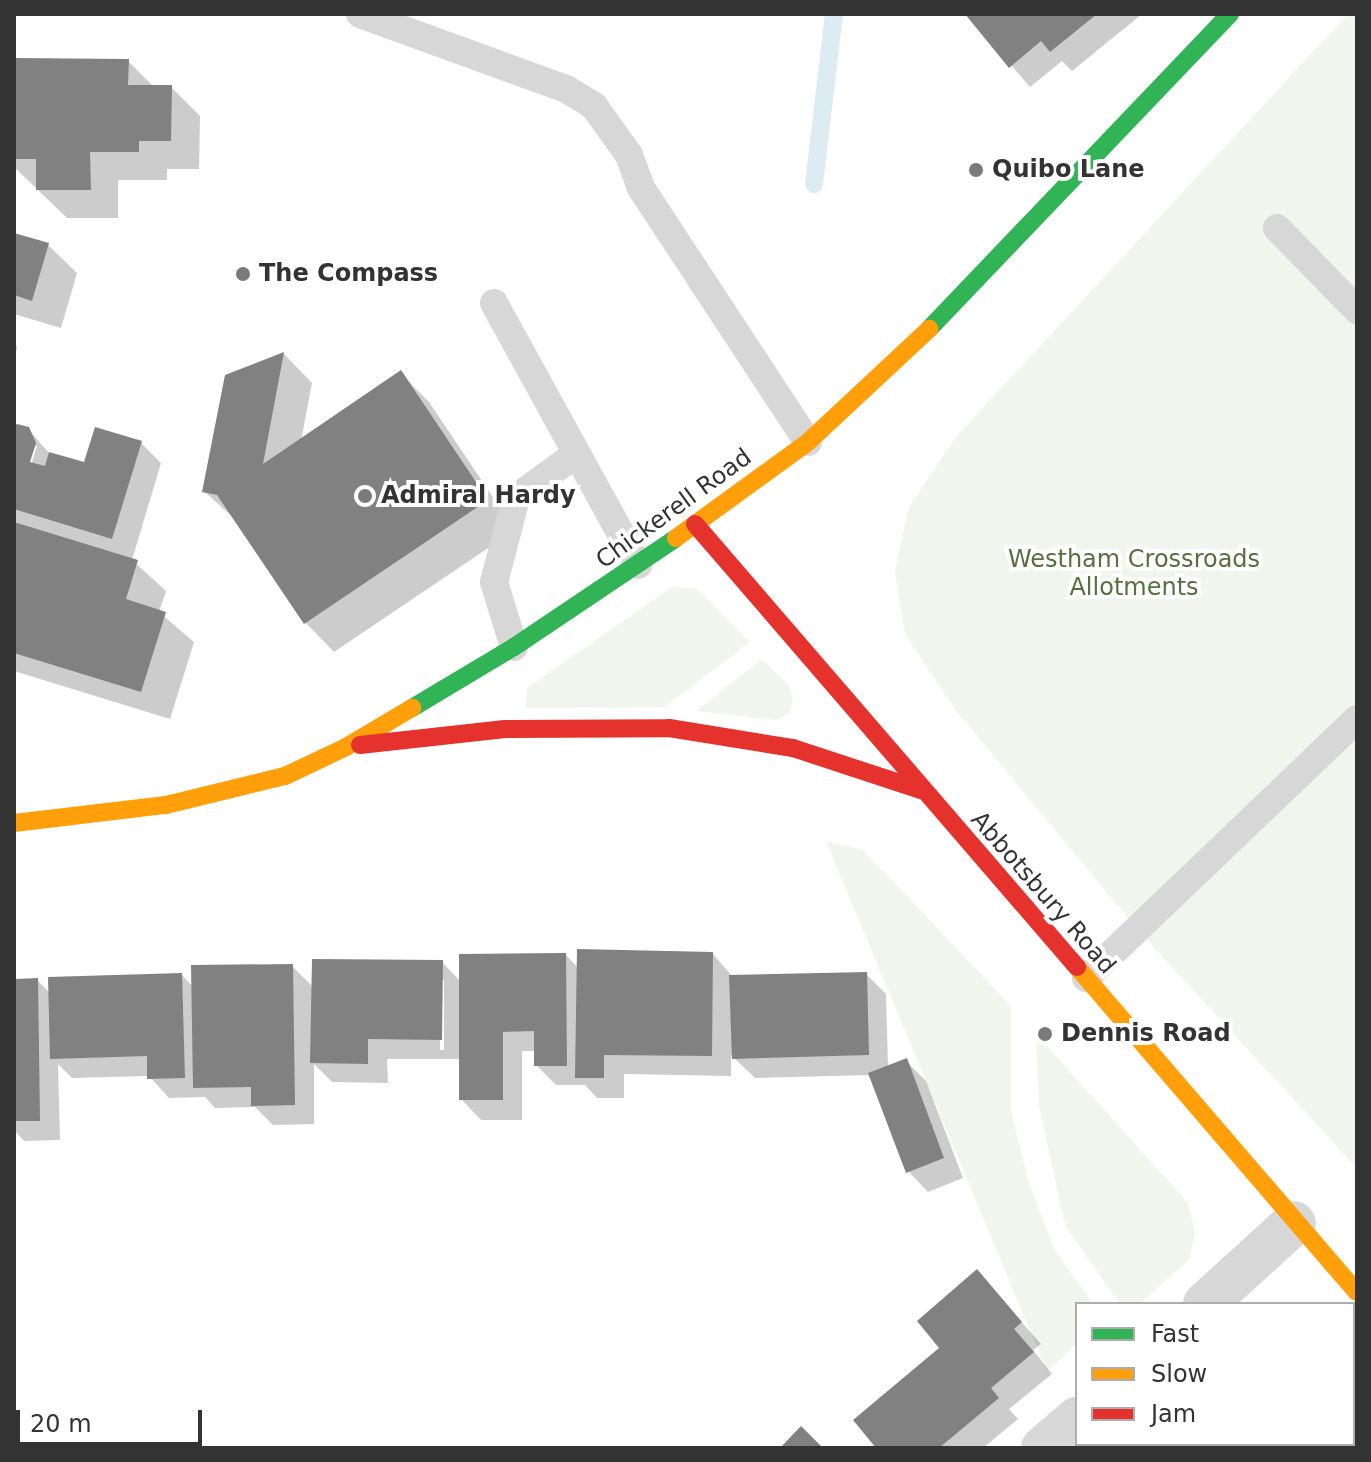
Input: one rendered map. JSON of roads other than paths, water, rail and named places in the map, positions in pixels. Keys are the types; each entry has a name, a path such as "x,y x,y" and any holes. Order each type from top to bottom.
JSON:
{"street":[{"name":"Chickerell Road","path":"14,823 166,805 225,794 285,776 346,747 514,647 638,565 808,442 913,346 1230,14"},
{"name":"Abbotsbury Road","path":"695,524 1294,1223 1357,1292"},
{"path":"346,747 505,729 669,728 793,748 921,790"},
{"path":"1207,1302 1294,1223"},
{"path":"1043,1448 1075,1421"}],"lane":[{"path":"364,15 566,89 594,106 629,155 641,188 808,442"},
{"path":"1277,228 1357,310"},
{"path":"494,303 638,565"},
{"path":"514,647 494,582 516,498 576,454"},
{"path":"1086,978 1357,719"}],"waterway":[{"path":"814,184 834,14"}],"place":[{"name":"Quibo Lane","path":"976,170"},
{"name":"The Compass","path":"243,274"},
{"name":"Admiral Hardy","path":"365,496"},
{"name":"Dennis Road","path":"1045,1034"}],"park label":[{"name":"Westham Crossroads Allotments","path":"1134,574"}]}
